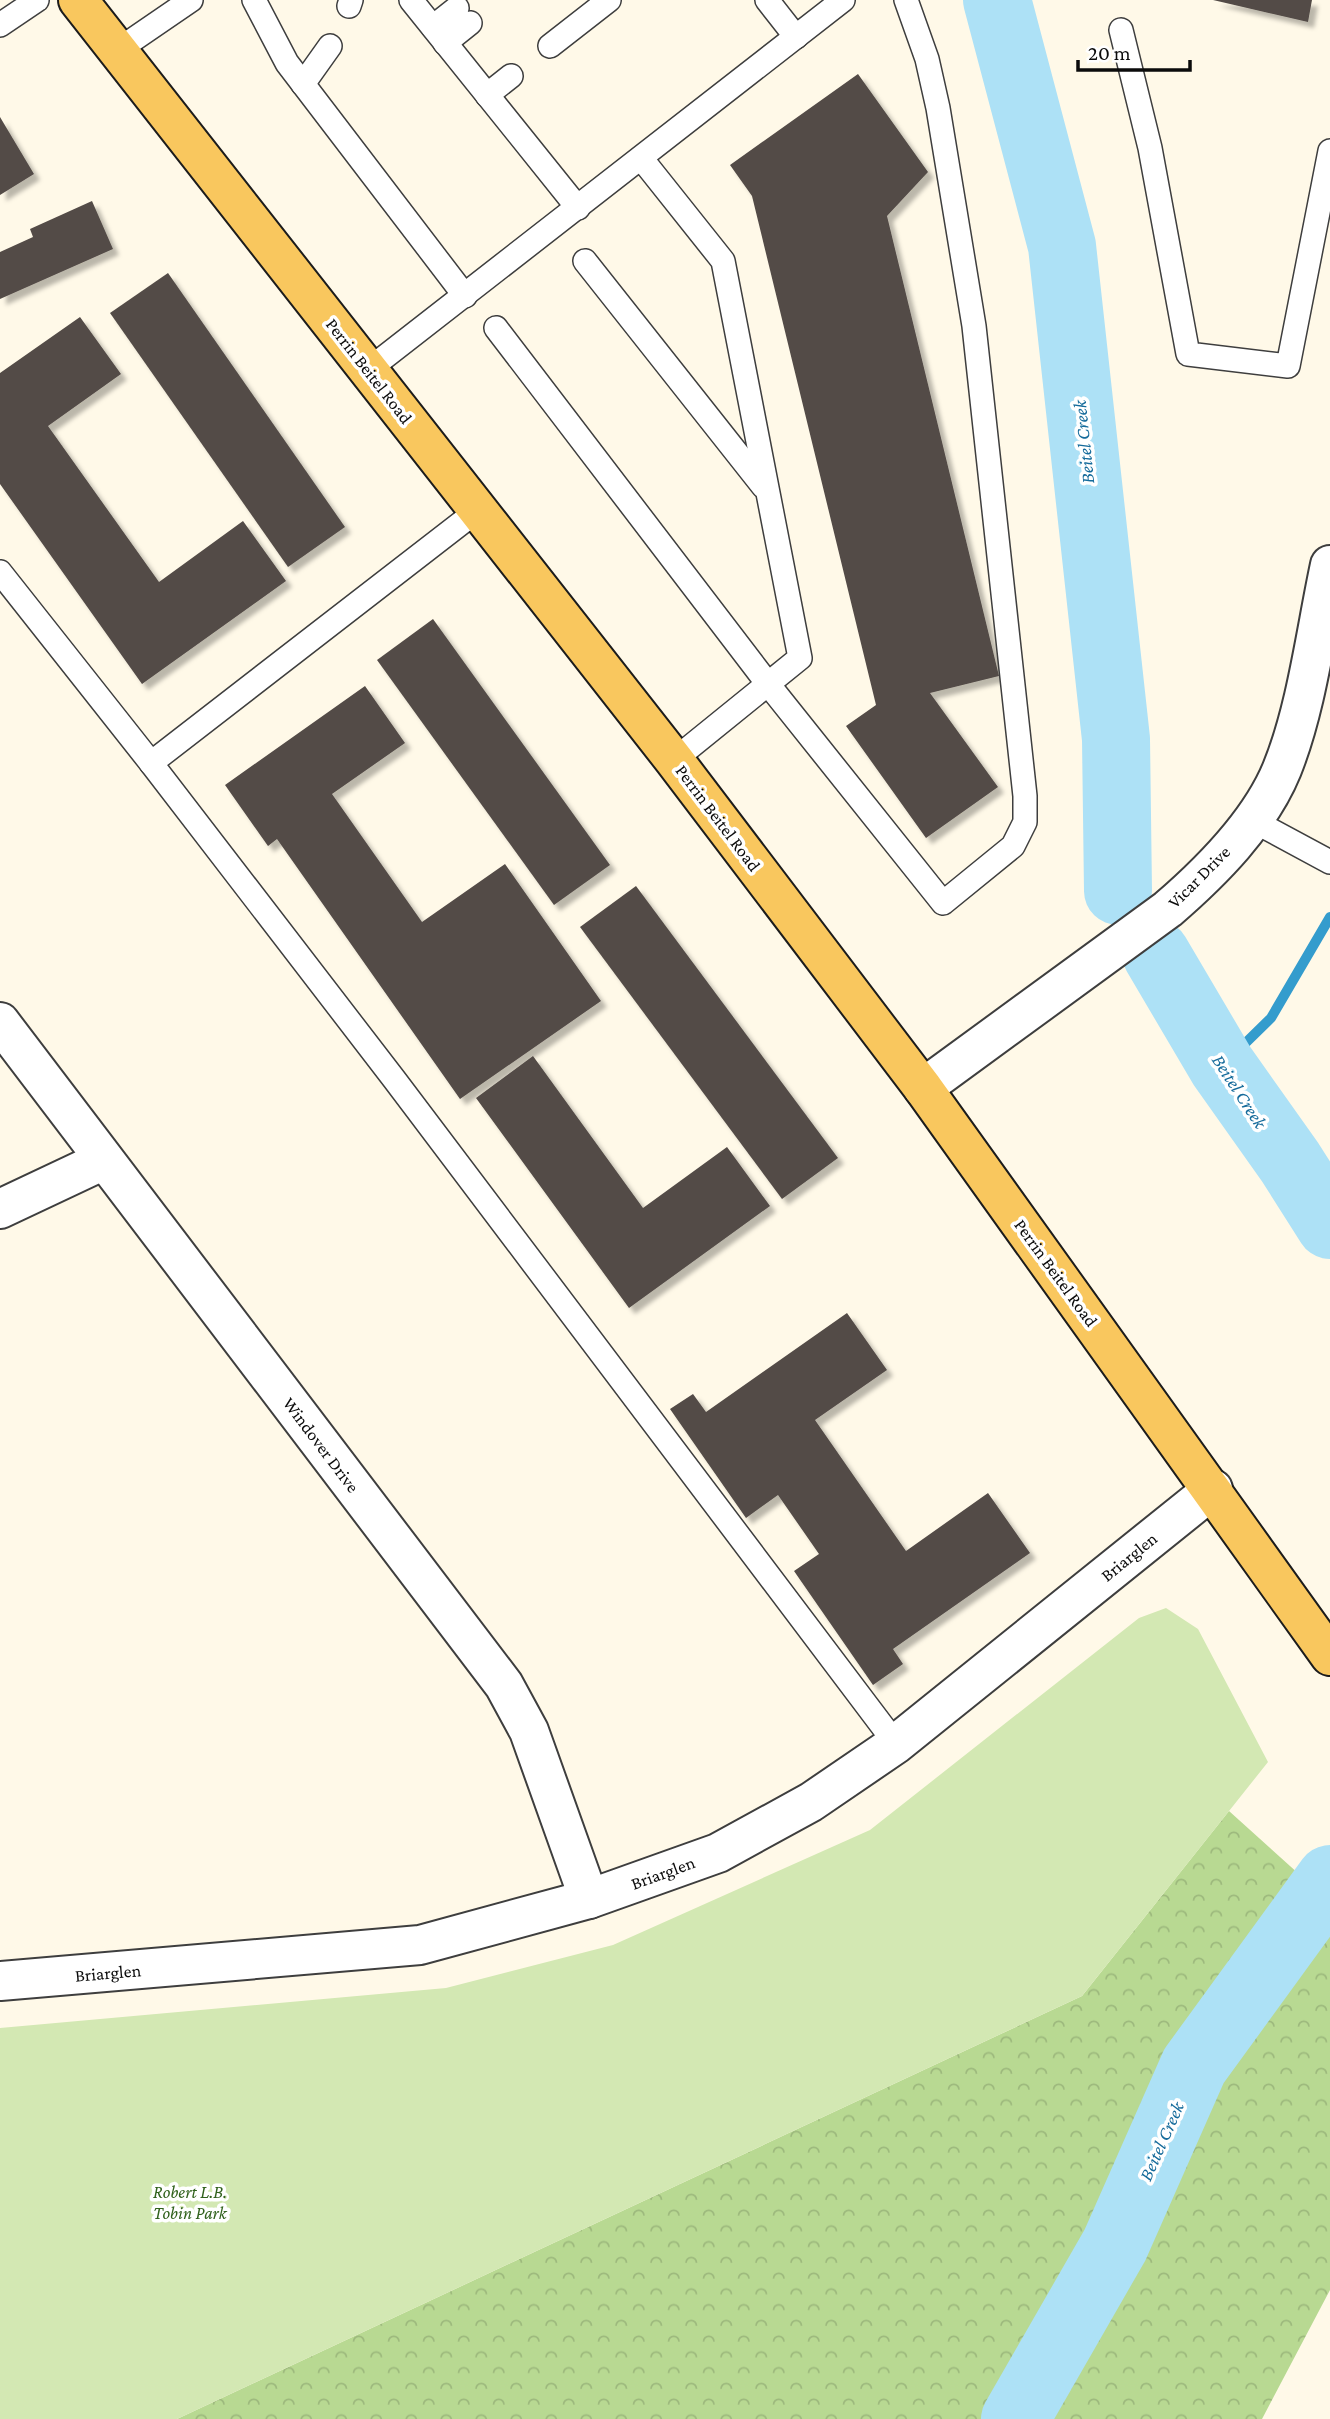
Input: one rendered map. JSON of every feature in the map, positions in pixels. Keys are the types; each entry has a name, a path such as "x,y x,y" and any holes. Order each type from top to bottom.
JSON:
{"main road":[{"name":"Perrin Beitel Road","path":"78,0 674,760 923,1088 1213,1489 1326,1651"}],"street":[{"name":"Vicar Drive","path":"923,1088 1168,909 1197,883 1252,820 1282,769 1299,712 1330,565"},
{"name":"Windover Drive","path":"0,1022 504,1685 529,1731 589,1899"},
{"path":"0,1209 104,1160"},
{"name":"Briarglen","path":"0,1981 420,1945 589,1899 718,1853 811,1802 896,1744 1213,1489"}],"lane":[{"path":"0,25 37,0"},
{"path":"117,50 191,0"},
{"path":"254,0 287,63 465,296"},
{"path":"550,46 609,0"},
{"path":"766,0 796,37"},
{"path":"368,370 843,0"},
{"path":"496,328 768,684 943,903 1013,846 1025,822 1025,796 974,326 938,108 927,59 906,0"},
{"path":"440,16 487,95 578,208"},
{"path":"1121,30 1155,173 1188,354 1288,366 1327,180 1330,151"},
{"path":"303,84 330,46"},
{"path":"487,95 511,76"},
{"path":"642,158 723,261 800,658 674,760"},
{"path":"585,261 766,490"},
{"path":"151,763 478,510"},
{"path":"0,572 394,1079 896,1744"},
{"path":"1252,820 1326,860"}],"green space":[{"name":"Robert L.B. Tobin Park","path":"1166,1608 1198,1629 1268,1762 1082,1996 177,2419 0,2419 0,2028 446,1988 613,1945 870,1830 1139,1618"},
{"path":"1229,1811 1330,1902 1330,2290 1262,2419 177,2419 1082,1996"}],"building":[{"path":"1213,0 1312,0 1308,22"},
{"path":"858,74 928,172 887,216 999,676 930,693 998,787 926,838 846,726 876,705 752,196 730,165"},
{"path":"0,117 34,174 0,195"},
{"path":"92,201 113,249 0,299 0,252 33,237 30,229"},
{"path":"168,273 345,527 288,567 110,313"},
{"path":"80,317 121,374 48,426 159,582 243,521 286,581 142,684 0,484 0,373"},
{"path":"433,619 610,865 554,905 377,660"},
{"path":"365,686 405,743 332,794 422,922 505,864 601,1001 460,1099 277,839 268,846 225,785"},
{"path":"636,886 838,1158 782,1199 580,927"},
{"path":"533,1056 643,1208 727,1147 770,1206 629,1308 476,1098"},
{"path":"847,1313 887,1370 815,1420 906,1551 988,1493 1030,1553 893,1649 903,1664 873,1685 794,1571 819,1554 778,1495 746,1518 670,1409 693,1394 706,1412"}],"waterway":[{"name":"Beitel Creek","path":"997,0 1062,246 1116,739 1118,891"},
{"path":"1222,1066 1271,1018 1330,917"},
{"name":"Beitel Creek","path":"1156,954 1222,1066 1290,1162 1330,1225"},
{"name":"Beitel Creek","path":"1015,2419 1115,2245 1194,2066 1330,1879"}]}
